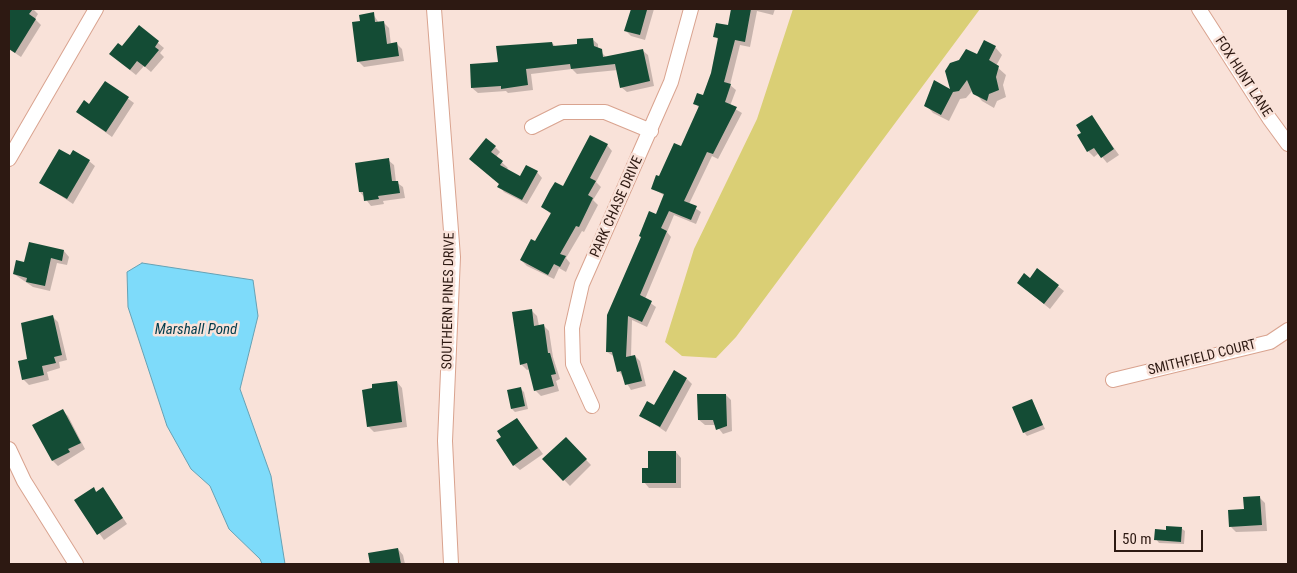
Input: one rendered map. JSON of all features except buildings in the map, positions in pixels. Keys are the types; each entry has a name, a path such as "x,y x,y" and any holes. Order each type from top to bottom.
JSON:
{"street":[{"path":"9,159 96,9"},
{"name":"SOUTHERN PINES DRIVE","path":"434,9 453,257 444,440 452,564"},
{"name":"PARK CHASE DRIVE","path":"592,406 573,364 572,328 582,284 671,82 691,9"},
{"name":"FOX HUNT LANE","path":"1199,9 1269,118 1288,144"},
{"path":"532,127 562,112 605,112 651,131"},
{"name":"SMITHFIELD COURT","path":"1113,380 1270,342 1288,330"},
{"path":"9,449 24,482 76,564"}],"shaded area":[{"path":"793,9 980,9 736,337 716,358 682,356 665,342 694,249 757,119"}],"water":[{"name":"Marshall Pond","path":"142,263 253,280 258,316 240,389 271,476 285,564 262,564 260,559 229,529 210,486 191,469 167,426 128,307 127,272"}]}
